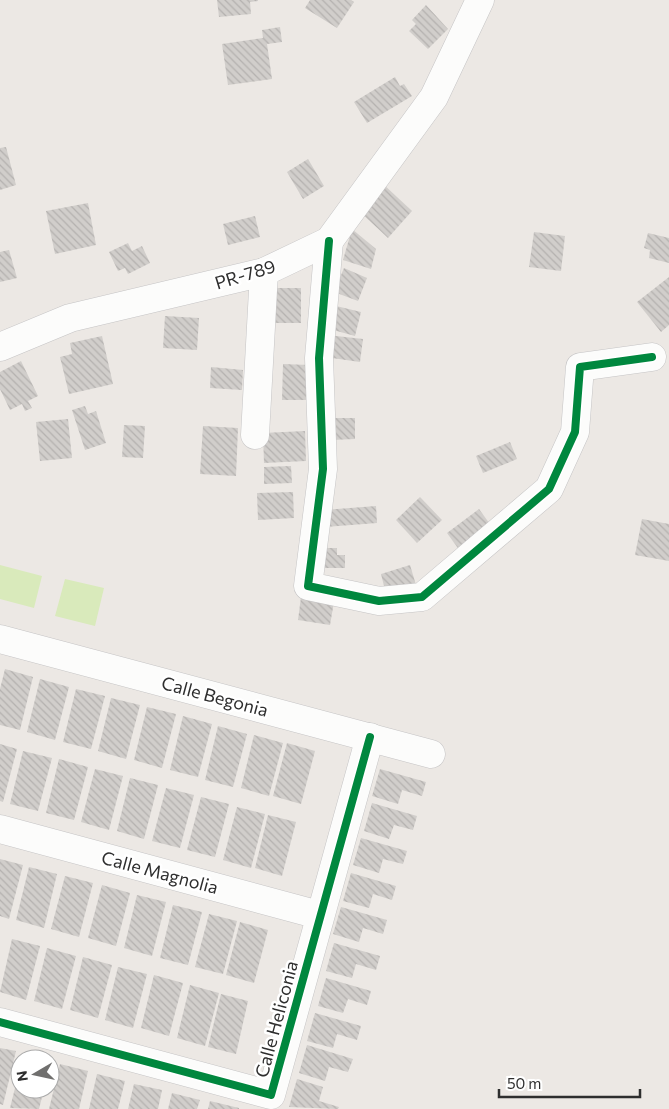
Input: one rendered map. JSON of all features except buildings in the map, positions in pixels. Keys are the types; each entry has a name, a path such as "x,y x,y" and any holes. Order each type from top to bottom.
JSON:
{"street":[{"name":"PR-789","path":"0,347 70,318 264,272 329,241 434,97 480,0"},
{"path":"329,241 319,358 324,469 308,586 380,601 422,597 549,489 576,432 580,367 652,357"},
{"path":"255,435 264,272"},
{"name":"Calle Begonia","path":"0,639 430,754"},
{"name":"Calle Heliconia","path":"0,1022 271,1095 319,915 370,737"},
{"name":"Calle Magnolia","path":"0,829 319,915"}],"green space":[{"path":"0,565 42,576 34,608 0,599"},
{"path":"65,579 104,588 95,626 55,616"}],"cycle path":[{"path":"329,241 319,358 323,469 308,586 379,601 422,597 549,489 575,432 580,367 652,357"},
{"path":"0,1022 271,1095 370,737"}]}
